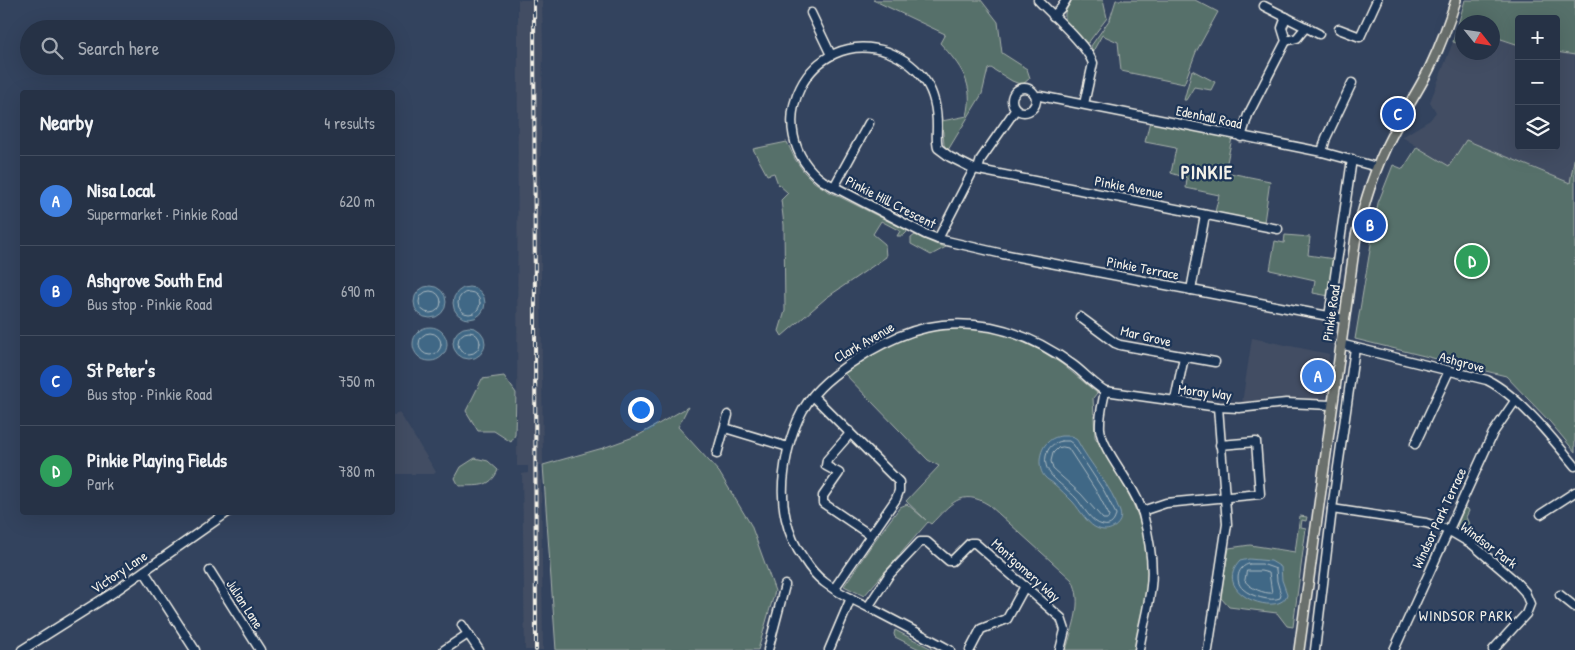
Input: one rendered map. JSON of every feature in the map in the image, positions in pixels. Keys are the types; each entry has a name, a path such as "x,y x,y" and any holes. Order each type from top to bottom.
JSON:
{"main road":[{"name":"Pinkie Road","path":"1299,650 1356,236 1377,167 1392,135 1431,65 1448,25 1456,0"}],"street":[{"path":"1038,0 1084,48 1091,58 1093,64 1084,104"},
{"path":"1053,16 1066,0"},
{"path":"1339,28 1360,37 1377,0"},
{"path":"1264,6 1319,34"},
{"path":"811,14 832,55"},
{"path":"1241,137 1248,115 1286,41 1282,28 1286,17"},
{"path":"1286,41 1297,38 1306,27"},
{"name":"Pinkie Hill Crescent","path":"938,239 834,187 817,177 804,163 793,140 791,125 795,98 801,85 817,65 832,55 853,48 866,48 891,53 912,66 927,83 936,114 938,148 950,157 976,169"},
{"path":"1322,152 1326,138 1352,83"},
{"name":"Edenhall Road","path":"1016,109 1012,99 1018,90 1028,89 1036,97 1040,96 1084,104 1322,152 1377,167"},
{"path":"938,239 981,159 1016,109 1023,112 1030,110 1035,105 1036,97"},
{"name":"Pinkie Hill Crescent","path":"834,187 869,123"},
{"name":"Pinkie Road","path":"1329,316 1352,159"},
{"name":"Pinkie Avenue","path":"976,169 1278,228"},
{"path":"1191,290 1205,214"},
{"name":"Pinkie Terrace","path":"938,239 1003,254 1344,319"},
{"name":"Mar Grove","path":"1080,317 1120,346 1215,362"},
{"name":"Clark Avenue","path":"950,650 834,589 822,581 804,560 792,540 783,508 783,482 788,447 797,422 813,396 831,377 851,362 904,333 936,326 968,324 1009,332 1042,344 1072,364 1105,391"},
{"name":"Ashgrove","path":"1340,344 1487,380 1515,400 1552,438 1575,466"},
{"name":"Pinkie Road","path":"1315,650 1332,509 1355,348"},
{"name":"Mar Grove","path":"1175,400 1184,357"},
{"path":"1414,444 1449,371"},
{"path":"1105,391 1100,417 1100,431 1107,448 1136,495 1142,512 1150,549 1152,585 1139,650"},
{"name":"Moray Way","path":"1105,391 1218,407 1239,408 1286,402 1332,405"},
{"path":"813,396 899,482 896,500 834,589"},
{"name":"Windsor Park Terrace","path":"1394,650 1493,433 1515,400"},
{"path":"1208,650 1227,524 1218,407"},
{"path":"717,454 728,415"},
{"path":"725,428 788,447"},
{"path":"849,431 848,436 827,460 826,466 839,473 822,496 823,503 870,536"},
{"path":"1142,512 1166,503 1260,494 1256,442 1220,445"},
{"path":"1541,514 1575,492"},
{"name":"Windsor Park","path":"1332,509 1426,523 1448,530 1472,544 1514,580 1525,592 1530,604 1526,614 1493,650"},
{"name":"Victory Lane","path":"22,650 144,571 224,515"},
{"name":"Montgomery Way","path":"868,607 900,562 920,542 924,540 949,561 952,561 970,543 975,543 1064,623 1065,630 1060,650"},
{"path":"144,571 195,650"},
{"name":"Julian Lane","path":"210,571 260,650"},
{"path":"768,650 785,585"},
{"path":"970,650 981,629 1007,619 1025,586"},
{"path":"1560,595 1575,607"},
{"path":"829,650 851,598"},
{"path":"462,625 478,650"},
{"path":"444,650 468,634"}],"shaded area":[{"path":"518,0 542,0 543,52 540,182 543,465 538,465 538,472 541,473 543,650 525,650 522,474 528,473 528,466 517,466"},
{"path":"1500,39 1515,44 1515,150 1560,150 1560,53 1575,55 1575,154 1571,183 1466,140 1449,166 1402,137 1430,120 1436,112 1430,102 1453,42 1455,42 1455,60 1500,60"},
{"path":"1252,338 1329,354 1326,400 1276,397 1242,403"},
{"path":"399,412 436,472 434,474 395,474 395,415"}],"green space":[{"path":"873,0 981,0 998,22 1002,53 1027,69 1030,78 1022,85 991,68 988,69 982,94 948,150 944,145 942,121 967,116 969,94 968,85 960,68 940,43 945,34"},
{"path":"1072,0 1103,0 1107,18 1088,43 1076,36 1066,23 1065,12"},
{"path":"1116,0 1195,0 1218,12 1196,52 1184,84 1121,71 1118,42 1102,35 1092,53 1091,46 1110,19"},
{"path":"1465,0 1575,0 1575,55 1560,53 1560,15 1515,15 1515,44 1500,39 1500,15 1461,15"},
{"path":"1192,70 1215,82 1211,90 1194,87 1186,100 1184,100"},
{"path":"1150,121 1232,138 1225,172 1270,181 1264,222 1215,212 1219,195 1186,188 1187,178 1171,173 1176,148 1145,142"},
{"path":"1466,140 1570,183 1575,154 1575,452 1550,422 1506,376 1355,339 1378,203 1393,165 1403,169 1417,147 1449,166"},
{"path":"787,142 795,159 814,182 907,232 903,236 897,236 900,231 881,221 873,234 885,244 886,257 826,298 782,336 779,331 785,311 784,225 781,200 788,193 778,184 774,173 767,175 753,149"},
{"path":"915,235 946,247 931,255 911,244 911,238"},
{"path":"1285,235 1310,237 1308,255 1334,259 1329,296 1313,293 1315,280 1270,270 1275,241 1284,243"},
{"path":"970,327 1023,339 1062,364 1097,393 1093,398 1095,437 1130,496 1142,526 1146,543 1148,560 1147,586 1136,650 1066,650 1077,606 1077,597 1072,580 989,505 971,498 963,498 957,501 944,510 931,524 928,522 864,596 844,586 900,507 907,504 926,520 906,501 939,466 928,460 843,372 896,341 931,331"},
{"path":"504,376 516,393 515,435 511,442 494,431 478,431 466,411 482,379"},
{"path":"688,407 678,427 719,472 751,525 775,591 758,650 556,650 543,465 603,448 639,435"},
{"path":"475,458 488,461 498,470 495,476 482,485 459,486 455,478 461,467"},
{"path":"1464,508 1469,511 1466,517 1473,529 1470,537 1461,532 1457,526"},
{"path":"1300,516 1307,517 1306,521 1302,520 1301,527 1306,528 1293,627 1287,626 1277,613 1229,607 1220,597 1229,548 1250,545 1295,552"},
{"path":"895,630 934,650 921,650 895,637"}],"water":[{"path":"430,286 442,290 446,302 442,314 430,318 418,314 414,302 418,290"},
{"path":"469,287 481,291 485,303 481,315 469,319 457,315 453,303 457,291"},
{"path":"430,327 442,332 447,344 442,356 430,361 418,356 413,344 418,332"},
{"path":"469,327 481,331 485,343 481,355 469,359 457,355 453,343 457,331"},
{"path":"1071,436 1077,440 1112,493 1121,516 1118,524 1112,529 1103,530 1091,525 1073,502 1042,473 1040,459 1045,445 1056,437"},
{"path":"1249,559 1271,561 1281,567 1282,580 1287,594 1282,601 1273,604 1262,603 1240,593 1234,584 1233,573 1240,561"}],"railway":[{"path":"534,0 536,650"}],"place":[{"name":"St Peter's","path":"1398,114"},
{"name":"Ashgrove South End","path":"1370,225"},
{"name":"Pinkie Playing Fields","path":"1472,261"},
{"name":"Nisa Local","path":"1318,376"}],"district":[{"name":"PINKIE","path":"1207,172"},
{"name":"WINDSOR PARK","path":"1466,616"}]}
